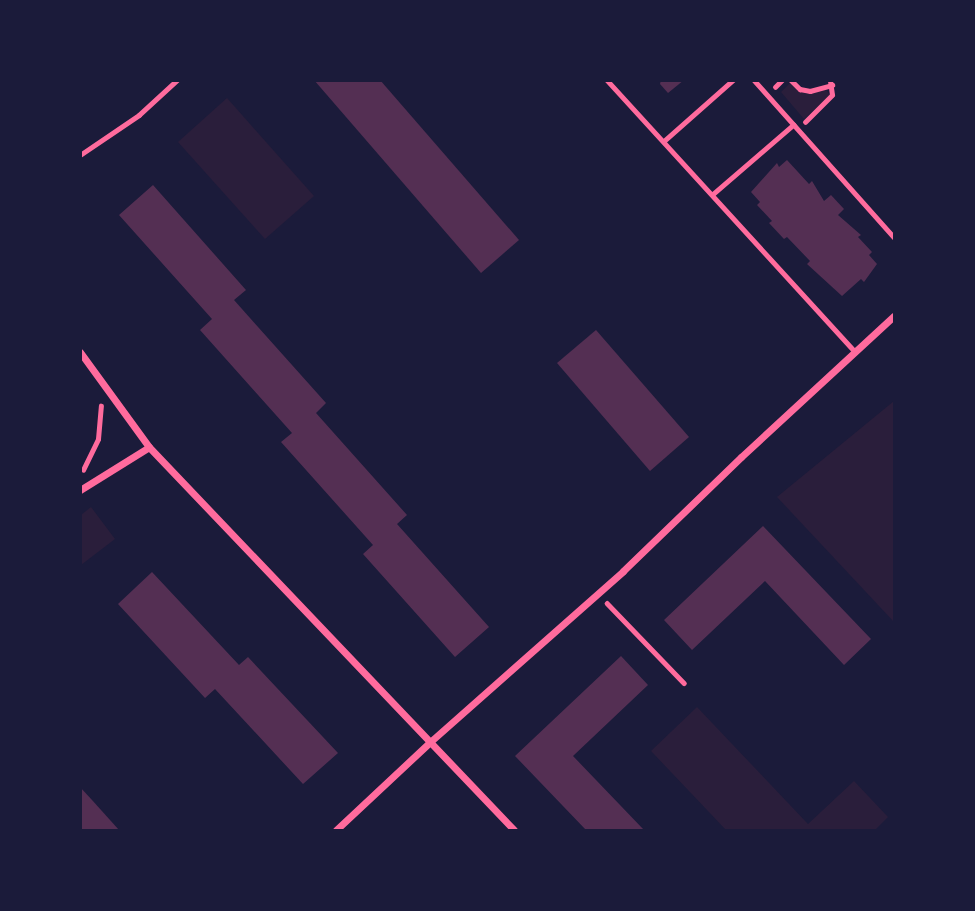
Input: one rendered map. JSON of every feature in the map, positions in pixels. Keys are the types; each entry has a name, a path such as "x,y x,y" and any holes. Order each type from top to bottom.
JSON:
{"street":[{"path":"336,831 430,742 598,593 894,316"},
{"path":"80,352 149,447 514,831"},
{"path":"80,490 149,447"}],"lane":[{"path":"80,155 139,115 177,80"},
{"path":"607,80 855,352"},
{"path":"664,141 733,80"},
{"path":"754,80 894,237"},
{"path":"713,194 793,125"}],"path":[{"path":"791,80 800,89 810,91 831,83 831,98 797,130"},
{"path":"80,474 98,439 101,405 96,397"},
{"path":"598,593 684,683"}],"shaded area":[{"path":"790,83 806,94 826,90 830,95 804,119 781,92"},
{"path":"227,98 314,196 265,239 178,142"},
{"path":"894,401 894,622 777,497"},
{"path":"91,507 115,539 81,565 81,515"},
{"path":"697,707 808,824 854,781 888,817 875,830 726,830 651,751"}],"building":[{"path":"314,80 380,80 519,240 481,273"},
{"path":"661,80 684,80 668,93 660,84"},
{"path":"787,160 809,184 812,181 824,201 831,195 844,209 838,215 861,235 858,237 872,252 869,255 877,264 864,282 861,279 842,296 807,264 810,261 787,237 784,239 769,223 772,221 757,205 760,202 751,192 777,163 779,167"},
{"path":"153,185 246,290 234,300 326,403 316,413 407,515 397,524 489,627 455,657 363,554 373,545 281,442 292,433 200,330 212,319 119,215"},
{"path":"596,330 689,437 650,471 557,363"},
{"path":"763,526 871,639 844,665 765,581 692,650 664,620"},
{"path":"152,572 239,665 248,657 338,753 303,784 215,689 205,698 118,604"},
{"path":"621,656 648,685 573,756 644,830 586,830 515,756"},
{"path":"80,787 92,800 119,830 80,830"}]}
